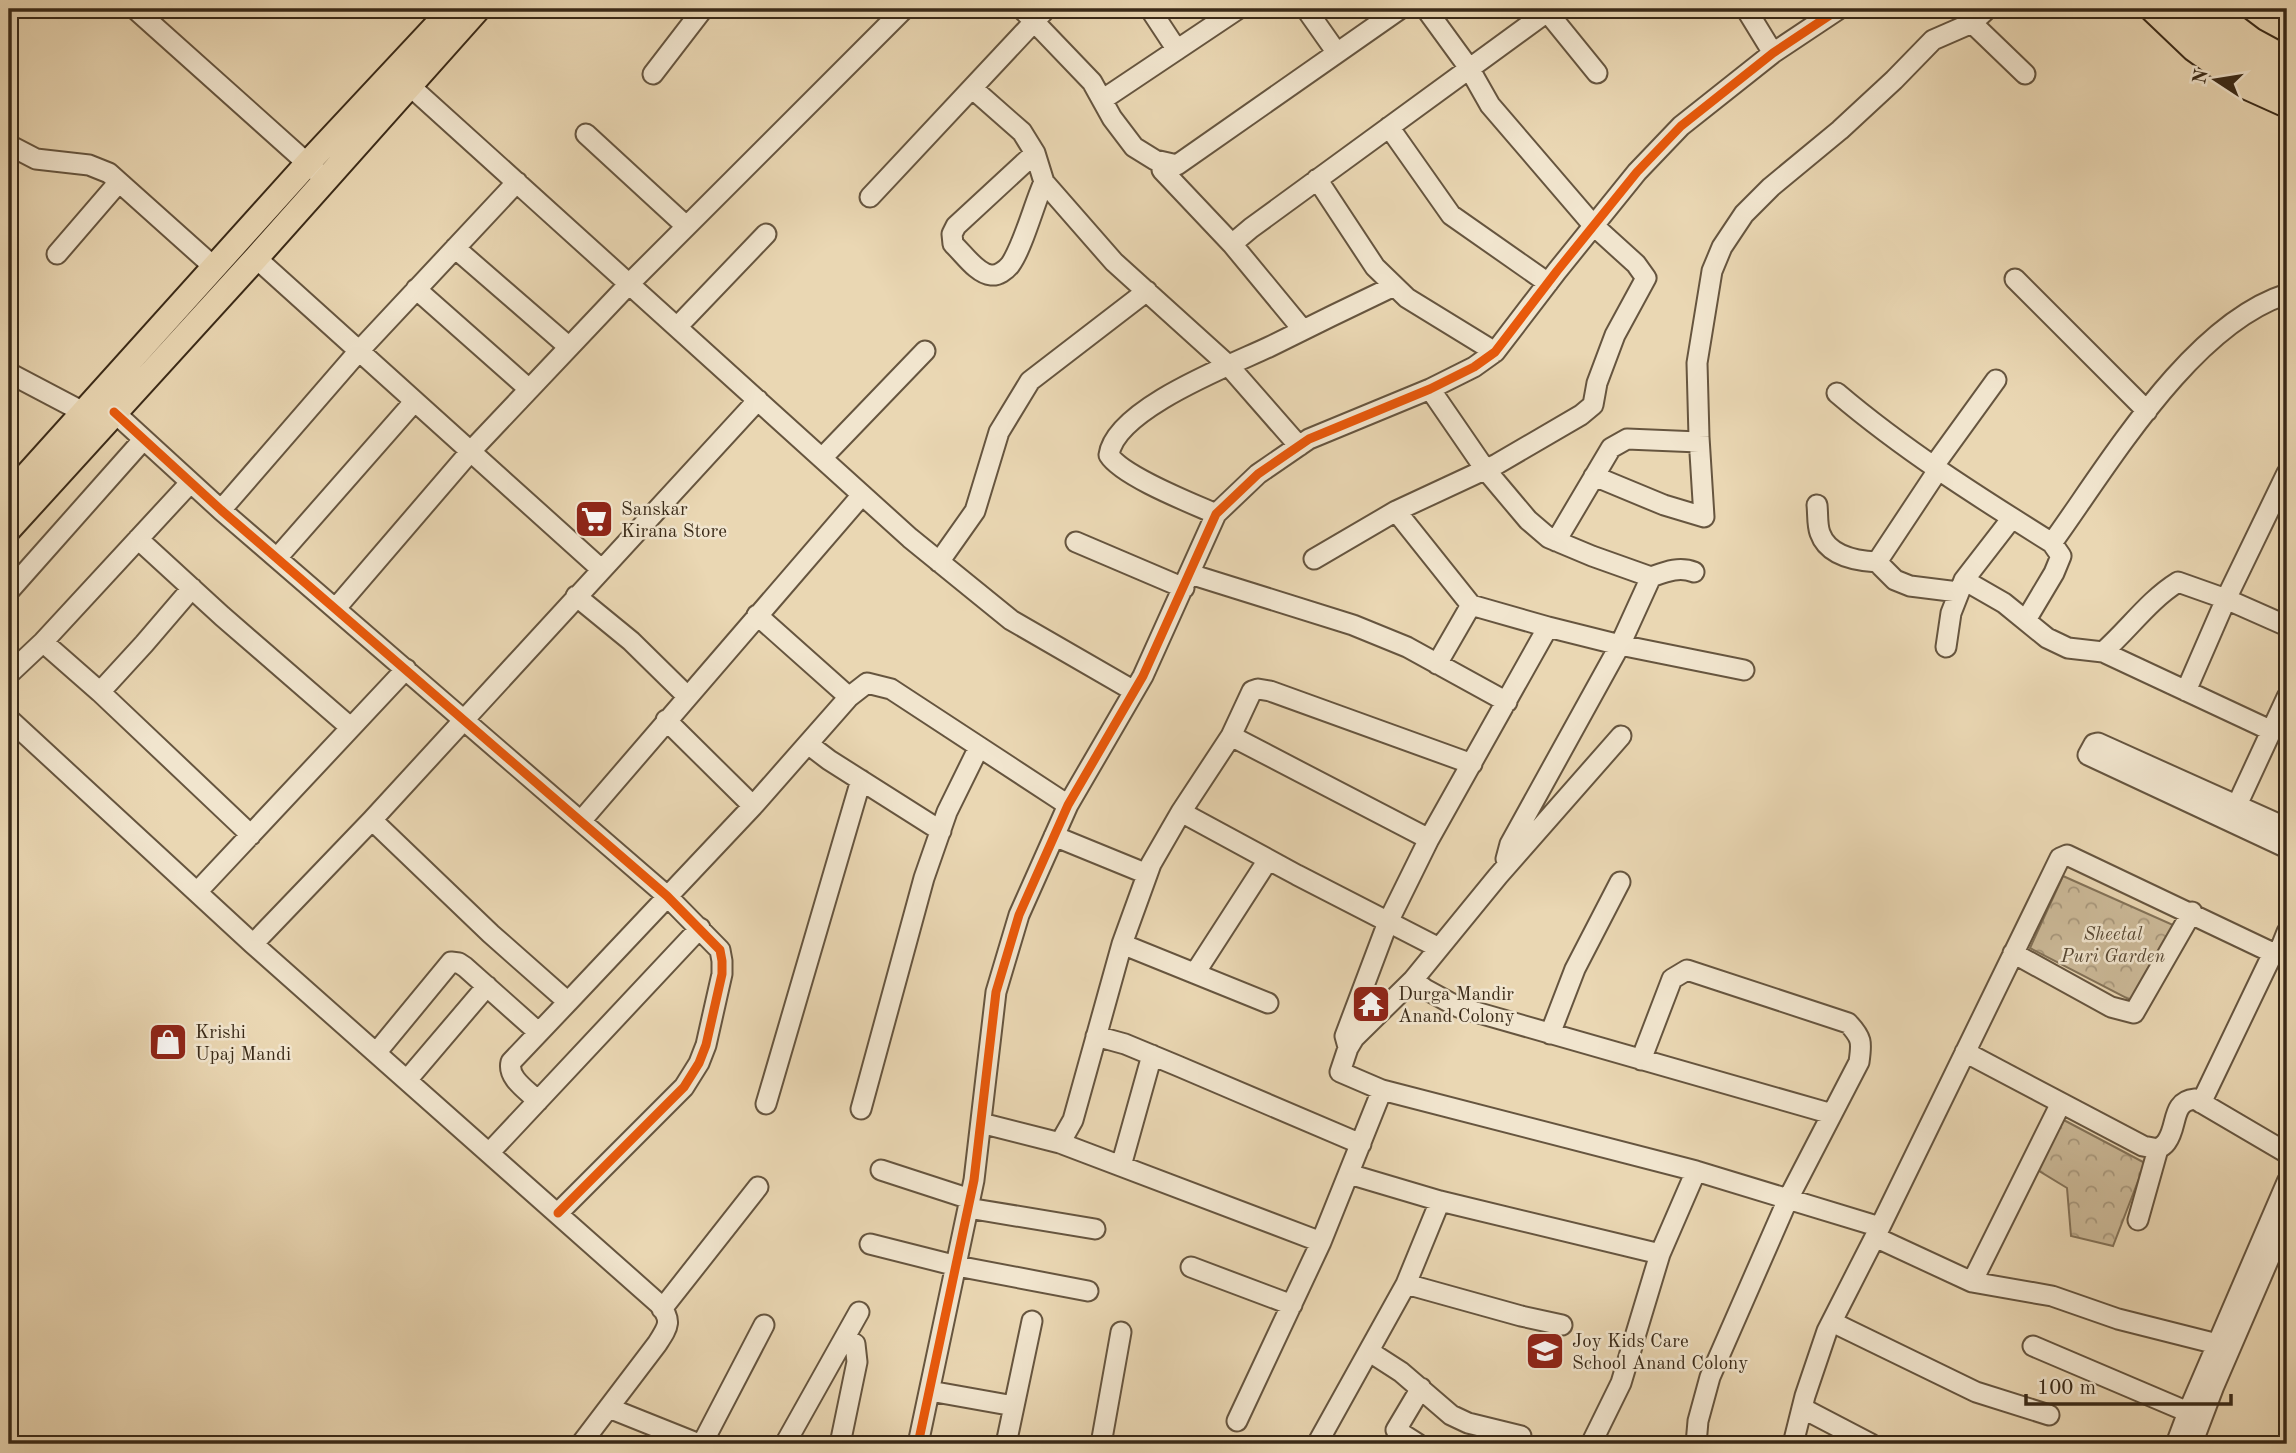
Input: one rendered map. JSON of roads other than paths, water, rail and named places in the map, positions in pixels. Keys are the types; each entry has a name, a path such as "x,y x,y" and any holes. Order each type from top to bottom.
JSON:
{"main road":[{"path":"2152,9 2193,49 2247,87 2287,105"},
{"path":"2180,9 2221,44 2287,82"},
{"path":"2211,9 2252,40 2287,59"},
{"path":"9,495 307,163 466,11"},
{"path":"9,529 410,86 466,11"}],"street":[{"path":"135,9 326,180"},
{"path":"653,74 702,9"},
{"path":"335,608 470,452 569,346 904,9"},
{"path":"1150,9 1177,50"},
{"path":"1102,100 1238,9"},
{"path":"1306,9 1337,53"},
{"path":"870,197 972,88 1035,13 1092,82 1112,118 1134,146 1155,160 1177,165 1400,9"},
{"path":"1314,559 1396,511 1485,469 1581,415 1593,405 1597,383 1615,335 1646,278 1636,264 1593,225 1490,105 1469,68 1426,9"},
{"path":"1746,9 1773,53"},
{"path":"918,1444 969,1203 996,992 1019,915 1068,805 1134,691 1216,514 1258,474 1309,439 1430,389 1474,367 1495,352 1593,225 1637,172 1681,126 1773,53 1839,9"},
{"path":"1594,476 1664,505 1704,517 1697,363 1713,271 1722,247 1744,214 1771,187 1840,130 1933,40 1972,23 1987,9"},
{"path":"1232,244 1548,10 1597,72"},
{"path":"1972,23 2025,74"},
{"path":"410,86 939,562 1011,620 1134,691"},
{"path":"972,88 1022,132 1035,153 1044,182 1114,262 1228,365 1299,446"},
{"path":"1389,127 1451,215 1548,283"},
{"path":"586,134 686,226"},
{"path":"9,145 36,159 99,167 214,267"},
{"path":"1035,153 956,226 952,234 953,244 978,269 990,275 1000,274 1010,265 1044,182"},
{"path":"1162,170 1232,244 1303,330"},
{"path":"1317,179 1375,267 1394,286 1407,298 1495,352"},
{"path":"57,254 119,182"},
{"path":"221,510 358,352 517,182"},
{"path":"677,327 766,234"},
{"path":"455,248 569,346"},
{"path":"256,258 601,569"},
{"path":"2015,279 2147,411"},
{"path":"1216,514 1120,467 1109,455 1115,440 1144,411 1197,378 1394,286"},
{"path":"416,289 529,389"},
{"path":"939,562 975,511 999,432 1030,381 1147,291"},
{"path":"2052,543 2147,411 2188,361 2230,324 2287,294"},
{"path":"822,458 925,351"},
{"path":"9,373 85,413"},
{"path":"1877,562 1935,469 1996,380"},
{"path":"1430,389 1485,469 1528,520 1556,541 1651,577 1685,568 1694,572"},
{"path":"1837,393 1878,428 1935,469 2052,543 2061,556 2026,620"},
{"path":"253,944 465,720 758,400"},
{"path":"277,558 414,402"},
{"path":"114,412 190,483 667,896 720,950 722,974 706,1045 699,1063 684,1087 558,1213"},
{"path":"1556,541 1611,448 1627,439 1699,442"},
{"path":"9,591 143,440"},
{"path":"2186,691 2226,599 2280,506 2287,473"},
{"path":"9,674 43,642 190,483"},
{"path":"581,821 862,495"},
{"path":"1817,505 1820,534 1831,549 1857,561 1877,562 1895,580 1910,586 1961,586 2004,603 2047,638 2068,648 2103,652 2272,731"},
{"path":"1396,511 1471,605 1620,645 1744,670"},
{"path":"1947,647 1951,613 1961,586 2011,517"},
{"path":"138,539 350,727"},
{"path":"1076,542 1187,581 1353,625 1406,647 1507,702"},
{"path":"1503,870 1510,844 1620,645 1651,577"},
{"path":"2103,652 2126,632 2161,593 2178,582 2226,599 2287,626"},
{"path":"100,692 192,588"},
{"path":"576,596 631,642 687,696"},
{"path":"1437,664 1471,605"},
{"path":"757,615 849,697"},
{"path":"1348,1048 1345,1036 1388,922 1429,839 1548,627"},
{"path":"43,642 100,692 250,835"},
{"path":"197,892 406,669"},
{"path":"538,1101 512,1076 510,1066 538,1032 753,806 849,697 867,682 891,689 1068,805"},
{"path":"1060,1143 1073,1120 1122,944 1147,874 1181,812 1231,736 1252,691 1270,691 1472,764"},
{"path":"2233,814 2287,697"},
{"path":"9,719 253,944 558,1213 667,1314 667,1328 581,1444"},
{"path":"666,720 753,806"},
{"path":"1231,736 1429,839"},
{"path":"1622,736 1503,870 1413,980 1354,1038 1340,1072 1382,1090 1696,1171 1788,1199 1878,1232 1972,1282 2052,1296 2118,1319 2217,1344"},
{"path":"2287,828 2233,814 2088,755 2098,743 2233,814 2287,848"},
{"path":"808,744 940,831"},
{"path":"861,1109 924,878 947,812 979,747"},
{"path":"766,1104 861,780"},
{"path":"1181,812 1439,948"},
{"path":"372,820 491,934 568,1002"},
{"path":"1054,836 1147,874"},
{"path":"1793,1444 1802,1408 1832,1322 2060,858 2067,855 2192,912 2273,953"},
{"path":"1195,973 1268,860"},
{"path":"1550,1034 1575,969 1620,882"},
{"path":"2013,953 2111,1007 2134,1013 2192,912"},
{"path":"489,1153 700,928"},
{"path":"2201,1102 2273,953 2281,947 2287,932"},
{"path":"1122,944 1268,1003"},
{"path":"376,1053 451,962 459,963 538,1032"},
{"path":"1641,1060 1672,979 1687,970 1848,1023 1860,1035 1858,1062 1788,1199 1710,1377 1698,1421 1696,1444"},
{"path":"1413,980 1458,1007 1832,1114"},
{"path":"407,1080 487,986"},
{"path":"1096,1036 1152,1055 1361,1144"},
{"path":"1965,1052 2143,1146 2158,1149"},
{"path":"1121,1166 1152,1055"},
{"path":"1237,1421 1321,1242 1382,1090"},
{"path":"2138,1220 2158,1149 2167,1141 2178,1108 2188,1100 2201,1102 2287,1153"},
{"path":"1972,1282 2061,1102"},
{"path":"981,1124 1060,1143 1321,1242"},
{"path":"881,1170 969,1203 1095,1229"},
{"path":"1591,1444 1620,1383 1660,1254 1696,1171"},
{"path":"1349,1174 1440,1201 1660,1254"},
{"path":"2176,1444 2287,1182"},
{"path":"662,1309 758,1187"},
{"path":"1317,1444 1406,1284 1440,1201"},
{"path":"2192,1444 2287,1217"},
{"path":"870,1244 957,1266 1088,1291"},
{"path":"1191,1267 1292,1305"},
{"path":"1406,1284 1562,1325"},
{"path":"785,1444 859,1312"},
{"path":"1006,1444 1032,1321"},
{"path":"1832,1322 1976,1392 2049,1415"},
{"path":"609,1408 701,1444 764,1325"},
{"path":"1101,1444 1121,1332"},
{"path":"840,1444 857,1362 855,1344 845,1338"},
{"path":"2033,1346 2188,1412"},
{"path":"1370,1352 1401,1371 1451,1415 1468,1423 1521,1436"},
{"path":"1418,1444 1392,1437 1421,1388"},
{"path":"930,1391 1014,1406"},
{"path":"1802,1408 1871,1444"}],"place":[{"name":"Sanskar Kirana Store","path":"594,519"},
{"name":"Durga Mandir Anand Colony","path":"1371,1004"},
{"name":"Krishi Upaj Mandi","path":"168,1042"},
{"name":"Joy Kids Care School Anand Colony","path":"1545,1351"}],"park label":[{"name":"Sheetal Puri Garden","path":"2113,944"}]}
